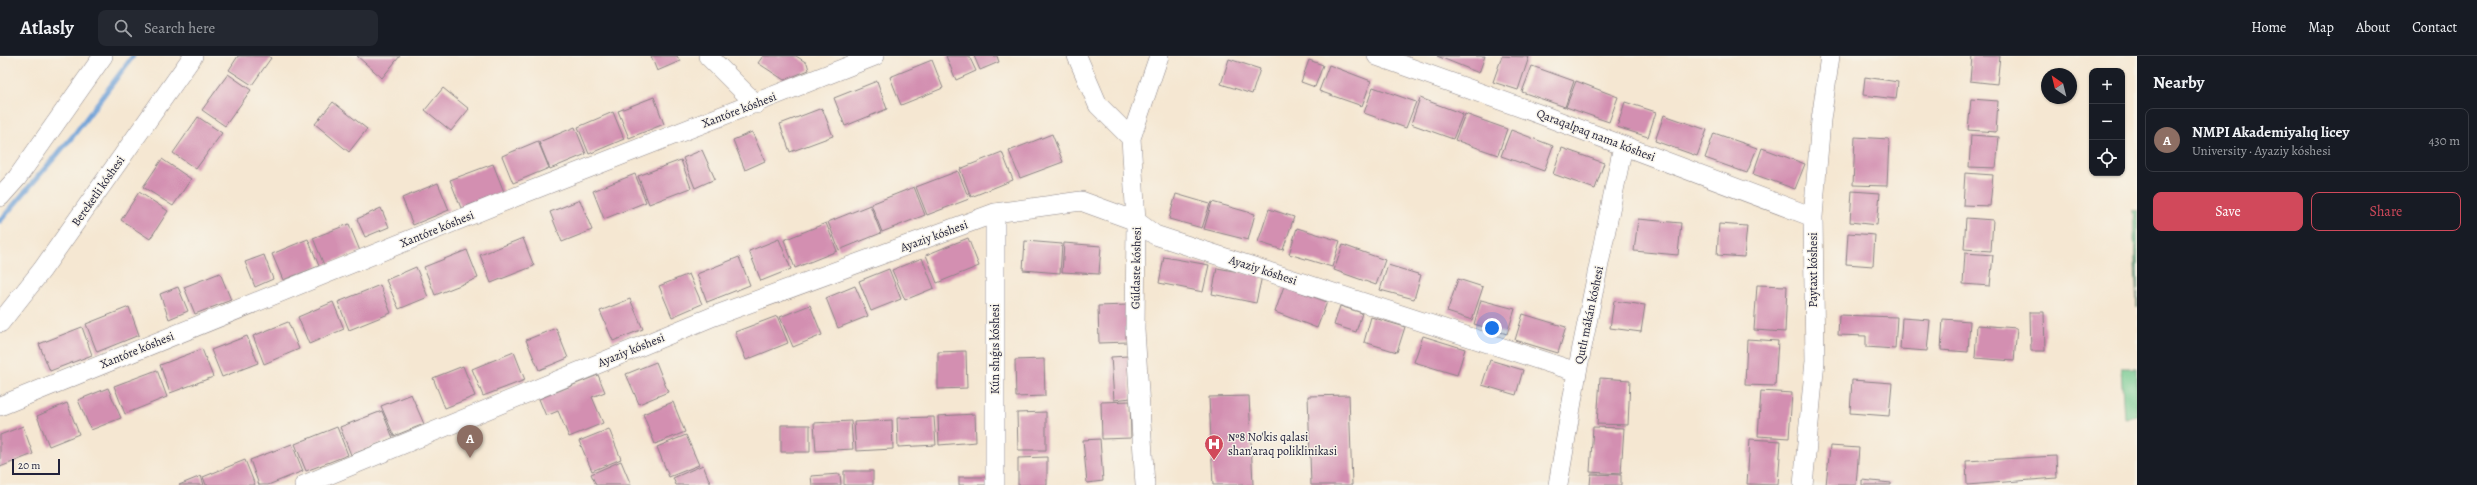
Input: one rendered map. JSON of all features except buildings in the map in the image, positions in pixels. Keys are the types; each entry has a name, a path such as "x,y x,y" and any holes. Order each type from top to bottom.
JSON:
{"street":[{"path":"0,197 17,178 103,56"},
{"name":"Bereketli kóshesi","path":"0,323 42,270 193,56"},
{"path":"708,56 756,104"},
{"name":"Xantóre kóshesi","path":"0,406 525,193 756,104 875,56"},
{"path":"1077,56 1098,105 1131,138"},
{"name":"Gúldaste kóshesi","path":"1145,485 1134,330 1136,221 1131,138 1159,56"},
{"name":"Qaraqalpaq nama kóshesi","path":"1377,56 1813,217"},
{"name":"Paytaxt kóshesi","path":"1803,485 1815,361 1813,217 1821,120 1830,56"},
{"name":"Qutlı mákán kóshesi","path":"1558,485 1577,372 1624,146"},
{"name":"Ayaziy kóshesi","path":"304,485 714,316 995,213 1080,201 1136,221 1155,235 1577,372"},
{"name":"Kún shıǵıs kóshesi","path":"995,213 995,485"}],"green space":[{"path":"2133,210 2137,210 2137,308"},
{"path":"2121,368 2137,368 2137,416 2124,418"}],"waterway":[{"path":"0,221 73,136 133,56"}],"place":[{"name":"NMPI Akademiyalıq licey","path":"470,458"},
{"name":"№8 No'kis qalasi shan'araq poliklinikasi","path":"1214,461"}]}
